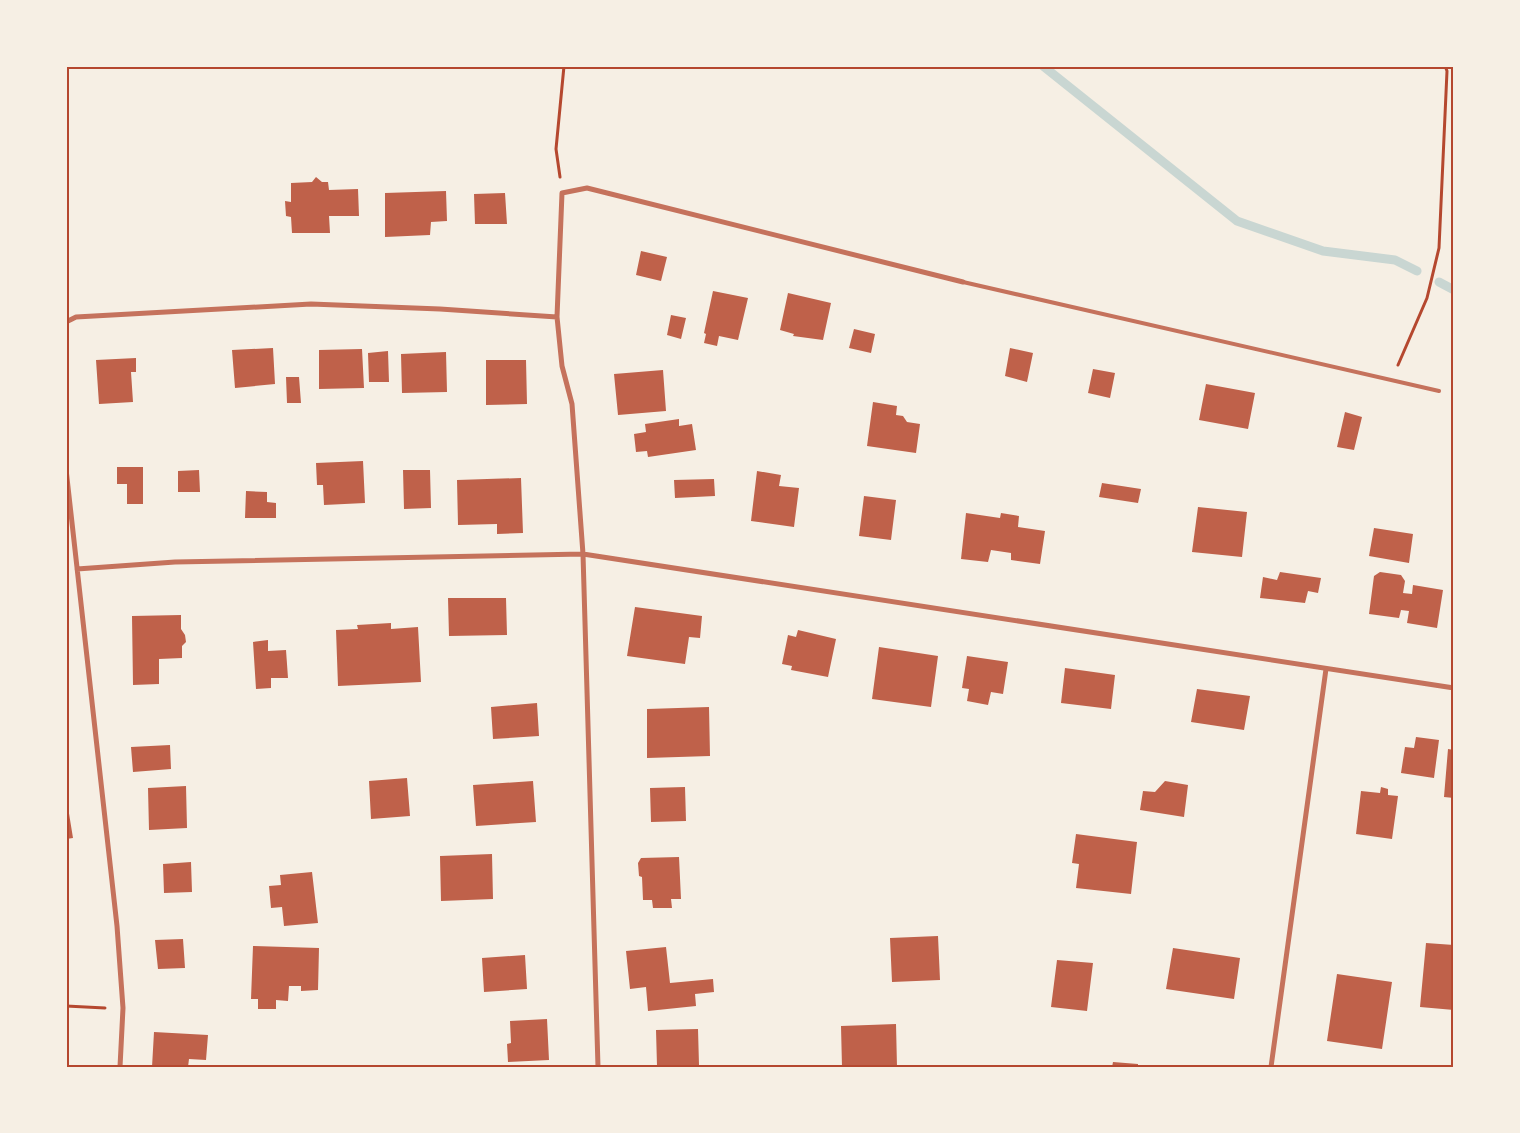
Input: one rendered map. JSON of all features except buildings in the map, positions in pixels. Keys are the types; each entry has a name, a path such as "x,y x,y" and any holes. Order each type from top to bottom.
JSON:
{"street":[{"path":"598,1067 583,554 572,404 562,366 557,317 562,193 586,188 963,282"},
{"path":"66,322 76,317 311,304 440,309 557,317"},
{"path":"66,470 110,854 122,1008 120,1067"},
{"path":"77,569 175,562 583,554 1454,688"},
{"path":"1271,1067 1326,669"}],"lane":[{"path":"963,282 1439,391"}],"path":[{"path":"562,193 556,149 564,66"},
{"path":"1392,380 1426,298 1439,248 1447,71 1445,66"},
{"path":"66,1006 122,1008"}],"waterway":[{"path":"1043,66 1237,221 1323,251 1395,260 1417,271"},
{"path":"1439,282 1454,290"}]}
